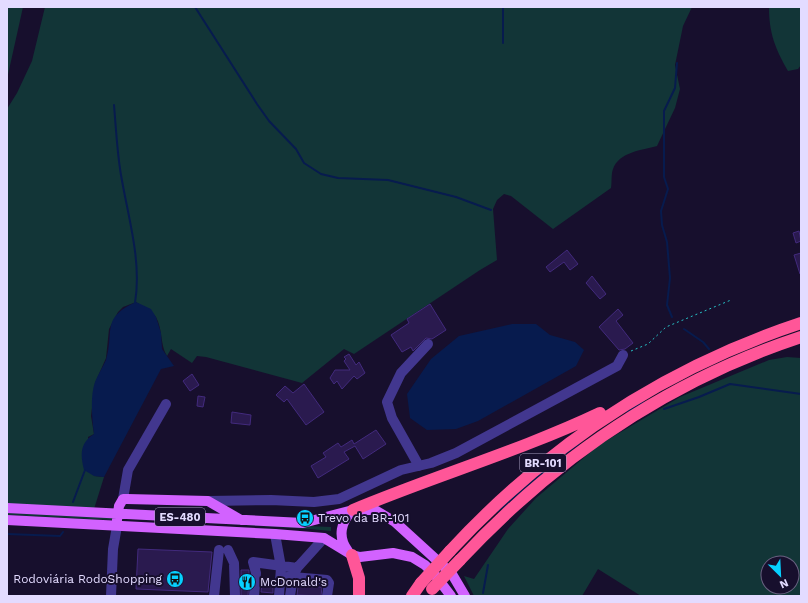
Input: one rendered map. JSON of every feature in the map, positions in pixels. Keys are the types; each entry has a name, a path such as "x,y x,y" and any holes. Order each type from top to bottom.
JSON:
{"highway":[{"name":"BR-101","path":"426,589 450,551 486,513 545,461 605,416 648,390 722,353 801,323"},
{"name":"BR-101","path":"412,596 426,589 460,560 496,523 534,488 573,456 618,425 655,402 698,379 739,360 801,337"},
{"path":"353,510 402,489 555,433 648,390"},
{"path":"352,555 359,578 359,596"}],"main road":[{"path":"117,526 118,514 123,500 208,501 243,520"},
{"name":"ES-480","path":"7,508 303,523 353,510 375,510 395,522 452,574 465,596"},
{"path":"352,555 342,540 341,532 343,523 353,510"},
{"name":"ES-480","path":"7,520 275,534 324,538 352,555 366,557 393,553 412,557 435,575 452,596"}],"street":[{"path":"419,466 392,418 387,402 401,373 428,344"},
{"path":"208,501 331,501 350,494 401,470 419,466 456,453 492,435 617,366 623,355"},
{"path":"123,500 128,470 166,404"},
{"path":"111,596 113,549 117,526"},
{"path":"275,534 281,571 279,596"},
{"path":"290,596 295,573 324,538"},
{"path":"214,596 224,550 234,563 235,596"},
{"path":"254,596 256,572 253,562 281,571 327,580 327,596"}],"path":[{"path":"623,355 648,344 666,327 731,300"}],"green space":[{"path":"7,7 23,7 7,79"},
{"path":"45,7 692,7 683,26 675,65 680,89 675,108 657,146 626,155 620,159 613,169 611,188 553,229 511,196 504,194 497,200 493,209 497,260 354,354 344,349 302,383 206,357 197,356 192,363 171,349 167,356 163,347 160,327 156,317 136,302 123,307 118,312 109,329 106,358 95,383 91,416 94,434 88,437 94,476 104,477 94,509 7,504 7,109 17,93 32,61"},
{"path":"769,7 801,7 801,65 798,69 788,71 780,55 770,25"},
{"path":"787,357 801,358 801,596 641,596 598,569 582,596 474,596 464,576 474,579 508,529 536,498 599,445 680,397 769,360"},
{"path":"7,511 114,516 114,520 7,515"},
{"path":"123,518 331,527 331,531 310,529"}],"water":[{"path":"136,302 151,309 156,317 161,333 162,349 174,366 161,369 104,477 94,476 84,470 82,459 82,449 89,437 94,434 92,408 93,388 106,360 113,320 117,314"},
{"path":"512,324 536,324 550,335 575,342 584,350 576,366 478,421 456,429 427,430 410,418 407,394 431,359 459,336"}],"building":[{"path":"799,231 801,241 796,243 793,233"},
{"path":"567,250 578,264 570,270 564,262 550,272 546,267"},
{"path":"801,253 801,274 800,274 794,255"},
{"path":"592,276 606,294 600,299 586,283"},
{"path":"430,304 446,330 432,339 426,338 413,351 411,347 402,352 391,335 409,323 407,319"},
{"path":"618,309 623,315 616,321 633,343 625,349 619,350 599,327"},
{"path":"349,354 356,365 359,362 365,373 357,379 354,376 342,389 337,381 334,384 330,378 335,370 350,370 344,361 346,359 344,357"},
{"path":"192,374 199,385 190,391 183,381"},
{"path":"304,384 324,412 306,425 287,399 284,402 276,395 285,386 293,393"},
{"path":"198,396 205,397 203,407 197,406"},
{"path":"232,412 251,415 250,425 231,423"},
{"path":"376,430 386,444 363,459 355,446 344,452 349,459 318,478 311,466 326,457 323,453 338,443 341,447 352,440 354,444"},
{"name":"Rodoviária RodoShopping","path":"138,549 212,552 208,592 136,589"},
{"path":"241,570 249,570 248,596 241,596"},
{"path":"262,583 273,583 273,593 261,592"},
{"path":"298,587 322,587 321,596 297,595"}],"waterway":[{"path":"195,7 257,104 269,121 296,149 304,163 321,174 338,178 388,180 456,197 491,210"},
{"path":"503,7 503,43"},
{"path":"672,317 667,305 670,278 667,242 662,225 661,211 668,189 664,177 664,111 675,88 677,63"},
{"path":"114,105 120,166 137,271 135,303"},
{"path":"684,329 703,342 709,349"},
{"path":"664,409 730,384 801,394"},
{"path":"627,412 643,402"},
{"path":"566,453 579,444"},
{"path":"498,511 553,464"},
{"path":"73,502 85,470"},
{"path":"7,534 60,536 63,532"},
{"path":"483,593 488,565"}],"place":[{"name":"Trevo da BR-101","path":"305,518"},
{"name":"Rodoviária RodoShopping","path":"175,579"},
{"name":"McDonald's","path":"247,582"}]}
